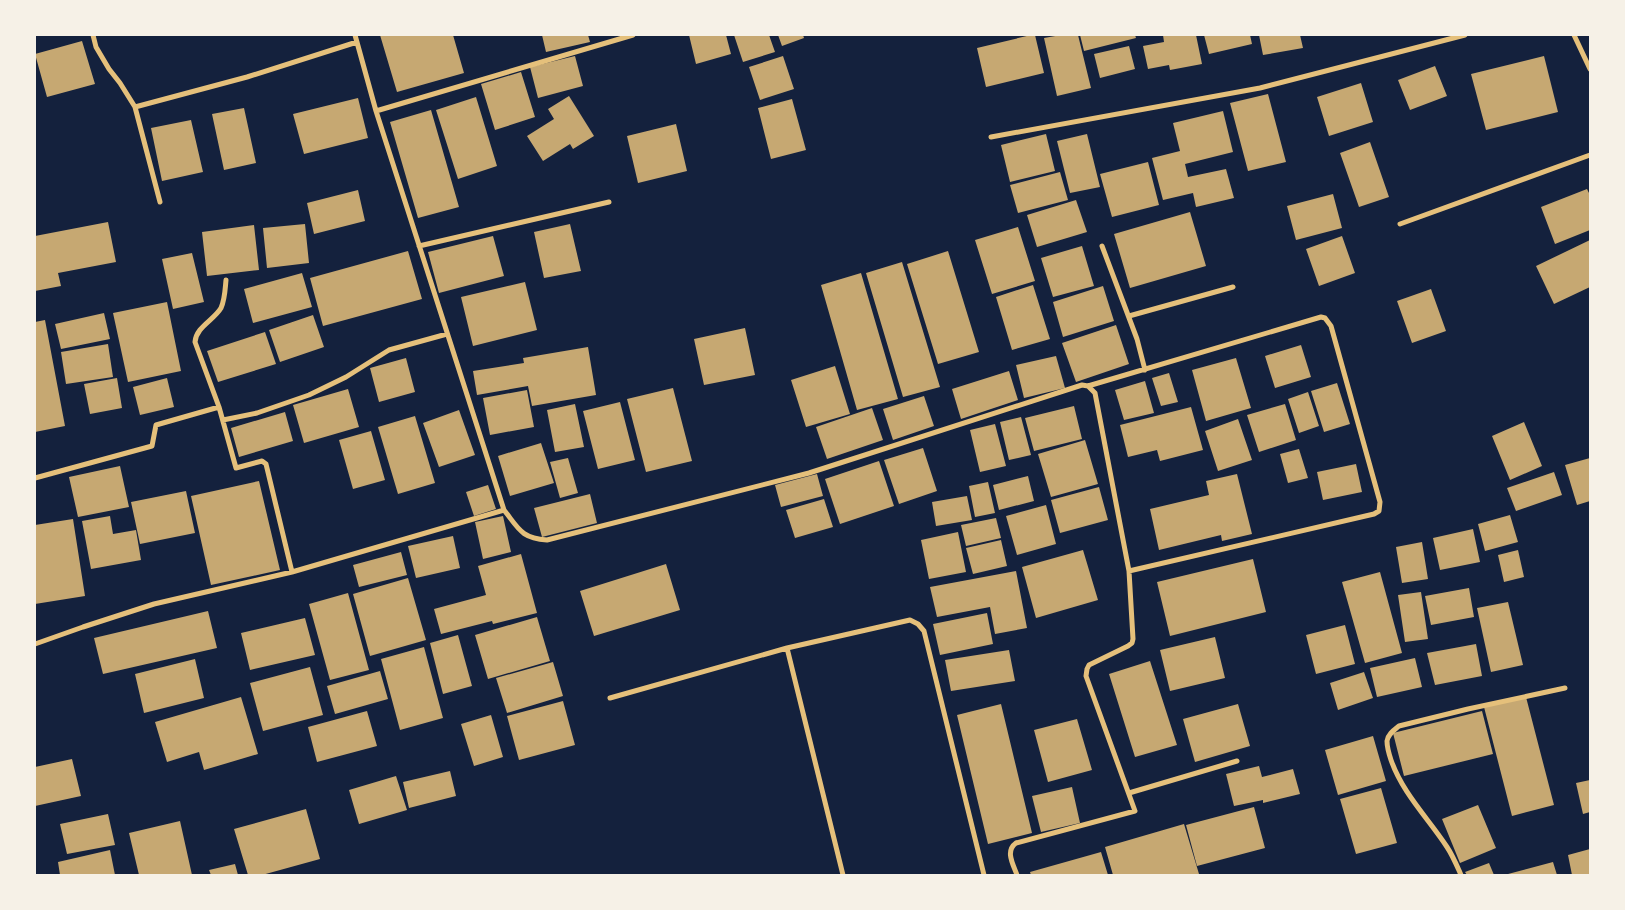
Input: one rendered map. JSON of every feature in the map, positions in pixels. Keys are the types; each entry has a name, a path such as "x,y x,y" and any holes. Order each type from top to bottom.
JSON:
{"street":[{"path":"93,35 96,47 108,69 120,83 135,107 160,202"},
{"path":"355,35 376,112 504,510 523,534 535,540 547,540 809,473 1082,385 1088,386 1321,317 1325,318 1331,326 1380,505 1378,511 1374,514 1129,571"},
{"path":"376,112 633,35"},
{"path":"992,137 1260,88 1465,35"},
{"path":"1574,35 1590,69"},
{"path":"135,107 247,78 357,42"},
{"path":"1400,224 1590,155"},
{"path":"419,246 609,202"},
{"path":"1102,246 1137,339 1144,370"},
{"path":"226,280 225,295 220,308 195,335 194,342 219,407 236,468 262,461 266,464 292,572"},
{"path":"1129,316 1233,287"},
{"path":"223,420 257,413 309,395 346,377 389,350 447,334"},
{"path":"1017,875 1010,854 1010,849 1016,843 1135,811 1086,676 1089,665 1132,643 1129,571 1095,393 1088,386"},
{"path":"35,478 152,446 156,425 219,407"},
{"path":"35,644 154,604 292,572 504,510"},
{"path":"610,698 787,648 910,620 921,627 926,640 984,875"},
{"path":"787,648 843,875"},
{"path":"1461,875 1448,848 1400,780 1388,749 1387,739 1399,726 1565,688"},
{"path":"1128,793 1237,761"}],"building":[{"path":"380,35 453,35 464,73 397,92"},
{"path":"542,35 588,35 590,42 546,52"},
{"path":"689,35 726,35 731,54 696,64"},
{"path":"734,35 769,35 775,52 743,62"},
{"path":"778,35 803,35 804,38 782,46"},
{"path":"1035,35 1044,73 986,87 977,48"},
{"path":"1078,35 1091,88 1057,96 1044,38"},
{"path":"1080,35 1135,35 1136,38 1084,51"},
{"path":"1163,35 1196,35 1202,64 1170,70 1169,65 1148,69 1143,46 1164,42"},
{"path":"1204,35 1250,35 1252,44 1209,54"},
{"path":"1259,35 1300,35 1303,48 1263,55"},
{"path":"82,41 95,84 47,97 35,54"},
{"path":"1129,46 1135,69 1100,78 1094,54"},
{"path":"575,56 583,86 538,98 530,67"},
{"path":"783,56 794,89 760,100 749,67"},
{"path":"1544,56 1558,112 1486,130 1471,74"},
{"path":"1435,66 1447,96 1410,110 1398,80"},
{"path":"521,72 535,117 495,130 481,84"},
{"path":"1361,83 1373,122 1329,136 1317,97"},
{"path":"1268,94 1286,162 1248,171 1230,103"},
{"path":"569,96 594,136 573,149 570,144 543,161 527,136 554,119 548,109"},
{"path":"476,97 497,166 458,179 436,110"},
{"path":"358,98 368,138 304,154 293,114"},
{"path":"792,99 806,150 771,159 758,108"},
{"path":"244,108 256,163 224,170 212,114"},
{"path":"431,110 459,207 418,218 390,122"},
{"path":"1223,111 1233,152 1185,164 1188,177 1226,169 1234,198 1196,207 1193,193 1163,200 1152,158 1180,151 1173,123"},
{"path":"191,120 203,172 162,181 151,128"},
{"path":"676,124 687,171 638,183 627,136"},
{"path":"1046,134 1055,171 1010,182 1001,145"},
{"path":"1087,134 1100,187 1070,193 1057,141"},
{"path":"1370,142 1389,197 1359,207 1340,153"},
{"path":"1148,162 1159,205 1112,217 1100,174"},
{"path":"1060,172 1068,200 1018,213 1010,185"},
{"path":"1587,189 1590,195 1590,230 1555,244 1541,207"},
{"path":"358,190 365,221 314,234 307,203"},
{"path":"1333,194 1342,228 1296,240 1287,206"},
{"path":"1076,200 1087,232 1037,247 1027,215"},
{"path":"1190,212 1206,266 1130,288 1114,234"},
{"path":"108,222 116,262 58,273 61,286 35,291 35,236"},
{"path":"305,224 309,263 267,268 263,228"},
{"path":"570,224 581,271 544,278 534,232"},
{"path":"254,225 259,270 207,276 202,232"},
{"path":"1018,227 1035,281 992,294 975,240"},
{"path":"493,236 504,276 439,293 428,252"},
{"path":"1342,236 1355,273 1319,286 1306,249"},
{"path":"1590,240 1590,287 1554,304 1536,266"},
{"path":"1082,246 1094,286 1053,297 1041,258"},
{"path":"408,251 422,299 323,326 310,278"},
{"path":"948,251 979,352 938,364 907,264"},
{"path":"192,253 204,302 173,309 162,259"},
{"path":"902,262 940,387 903,397 866,273"},
{"path":"302,273 312,307 253,323 244,289"},
{"path":"861,273 898,399 857,410 821,285"},
{"path":"525,282 537,330 473,346 461,297"},
{"path":"1033,285 1050,339 1012,350 996,297"},
{"path":"1103,286 1114,321 1063,337 1053,302"},
{"path":"1431,289 1446,331 1412,343 1397,301"},
{"path":"167,302 181,371 128,382 113,313"},
{"path":"104,313 110,339 61,349 55,324"},
{"path":"313,315 324,347 280,362 269,330"},
{"path":"45,320 65,426 35,432 35,322"},
{"path":"1116,325 1129,364 1076,382 1062,343"},
{"path":"745,328 755,375 704,385 694,339"},
{"path":"265,332 276,364 218,382 207,351"},
{"path":"108,344 113,377 66,384 61,352"},
{"path":"1301,345 1311,377 1275,388 1265,356"},
{"path":"588,347 596,395 532,406 528,386 477,395 473,371 524,363 523,358"},
{"path":"1056,356 1065,388 1024,398 1016,365"},
{"path":"406,358 415,392 379,402 370,368"},
{"path":"1236,358 1251,408 1206,421 1192,370"},
{"path":"835,366 850,414 806,427 791,380"},
{"path":"1009,371 1018,400 961,419 952,389"},
{"path":"1169,373 1178,402 1161,406 1152,378"},
{"path":"117,378 122,408 90,414 84,384"},
{"path":"167,378 174,407 140,415 133,387"},
{"path":"1145,381 1154,413 1124,420 1115,390"},
{"path":"1337,383 1350,424 1324,432 1311,391"},
{"path":"673,388 692,461 646,472 627,399"},
{"path":"348,389 359,427 304,443 293,405"},
{"path":"527,390 534,427 490,435 483,398"},
{"path":"1308,392 1319,426 1299,433 1288,399"},
{"path":"924,396 934,426 893,440 883,409"},
{"path":"620,402 635,460 598,469 583,411"},
{"path":"575,404 584,447 555,452 547,410"},
{"path":"1285,404 1296,440 1259,452 1247,415"},
{"path":"1074,406 1082,439 1034,451 1025,418"},
{"path":"1191,407 1203,450 1160,461 1157,450 1128,457 1120,425"},
{"path":"872,408 883,440 827,459 816,427"},
{"path":"459,410 475,455 439,467 423,423"},
{"path":"285,412 293,441 239,457 231,428"},
{"path":"415,416 435,483 398,494 378,427"},
{"path":"1021,417 1031,455 1009,460 1000,422"},
{"path":"1238,419 1252,460 1218,471 1205,431"},
{"path":"1524,422 1542,466 1510,480 1492,436"},
{"path":"995,424 1006,466 980,472 970,430"},
{"path":"371,431 385,480 353,489 339,440"},
{"path":"1085,440 1098,484 1051,497 1038,454"},
{"path":"541,443 554,483 510,496 498,456"},
{"path":"923,448 937,491 899,504 884,460"},
{"path":"1299,449 1308,478 1288,483 1280,454"},
{"path":"568,458 578,493 560,498 550,462"},
{"path":"1590,458 1590,501 1577,505 1565,465"},
{"path":"879,461 894,506 840,524 825,479"},
{"path":"1356,464 1362,492 1323,500 1317,472"},
{"path":"120,466 129,507 78,517 69,477"},
{"path":"1554,472 1562,495 1516,511 1507,488"},
{"path":"817,474 823,496 781,507 775,485"},
{"path":"1237,474 1252,534 1222,541 1221,535 1159,550 1150,509 1209,495 1206,481"},
{"path":"1028,476 1034,501 999,510 993,485"},
{"path":"259,481 280,570 211,585 191,496"},
{"path":"988,482 995,513 975,517 969,486"},
{"path":"488,485 496,509 474,516 466,492"},
{"path":"1099,487 1108,520 1060,533 1051,500"},
{"path":"186,491 195,533 140,544 131,502"},
{"path":"590,494 597,523 542,537 534,508"},
{"path":"967,496 972,520 936,526 932,502"},
{"path":"824,499 833,527 795,538 786,510"},
{"path":"1046,505 1056,544 1017,555 1006,516"},
{"path":"1510,515 1518,542 1485,551 1478,524"},
{"path":"110,516 113,534 136,530 141,560 91,569 82,521"},
{"path":"503,516 511,552 483,559 475,522"},
{"path":"996,518 1001,538 966,546 961,525"},
{"path":"73,519 85,596 35,604 35,525"},
{"path":"1473,529 1480,562 1440,570 1433,538"},
{"path":"958,532 966,572 929,579 921,540"},
{"path":"453,536 460,568 416,578 408,546"},
{"path":"1001,540 1007,566 973,574 966,548"},
{"path":"1422,542 1428,579 1402,583 1396,547"},
{"path":"1083,550 1098,600 1036,618 1022,567"},
{"path":"1518,550 1524,577 1504,582 1498,555"},
{"path":"401,552 407,575 359,587 353,565"},
{"path":"521,554 537,613 493,624 492,621 441,634 434,609 486,595 478,566"},
{"path":"1253,559 1266,612 1170,636 1157,582"},
{"path":"666,564 680,610 594,636 580,591"},
{"path":"1016,571 1027,628 995,634 990,607 937,617 930,587"},
{"path":"1380,572 1402,653 1365,663 1342,582"},
{"path":"408,578 426,640 370,656 353,594"},
{"path":"1469,588 1474,617 1431,625 1425,596"},
{"path":"1421,592 1428,639 1405,642 1398,595"},
{"path":"348,593 369,670 330,680 309,604"},
{"path":"1508,602 1523,665 1491,672 1477,608"},
{"path":"208,611 217,648 103,674 94,638"},
{"path":"987,613 993,644 940,655 933,624"},
{"path":"537,617 550,661 488,679 475,635"},
{"path":"305,618 315,655 250,670 241,633"},
{"path":"1345,625 1355,664 1316,674 1306,635"},
{"path":"458,635 472,686 443,694 430,643"},
{"path":"1215,637 1225,678 1170,691 1160,650"},
{"path":"1476,644 1482,676 1435,685 1427,653"},
{"path":"424,647 443,718 400,730 381,659"},
{"path":"1009,650 1015,681 951,691 945,660"},
{"path":"1415,658 1422,687 1377,697 1370,668"},
{"path":"195,659 204,698 144,713 135,674"},
{"path":"1150,661 1177,745 1135,757 1109,674"},
{"path":"553,662 563,696 507,713 496,678"},
{"path":"310,667 323,715 263,731 250,683"},
{"path":"380,671 388,699 335,714 327,686"},
{"path":"1364,672 1373,698 1338,710 1330,683"},
{"path":"241,697 258,754 204,770 199,752 167,762 155,722"},
{"path":"1526,697 1554,805 1512,816 1484,707"},
{"path":"563,701 575,745 519,760 507,716"},
{"path":"1001,704 1032,833 988,844 957,715"},
{"path":"1238,704 1250,746 1195,762 1183,719"},
{"path":"367,711 377,746 317,762 308,727"},
{"path":"1482,711 1493,754 1404,776 1393,733"},
{"path":"491,715 503,757 474,766 461,724"},
{"path":"1077,719 1092,770 1048,782 1034,730"},
{"path":"1373,736 1386,781 1338,795 1325,750"},
{"path":"72,759 81,796 35,806 35,767"},
{"path":"1259,766 1262,777 1293,769 1300,794 1263,803 1263,800 1234,806 1226,774"},
{"path":"450,771 456,796 409,808 403,782"},
{"path":"396,776 407,810 359,824 349,790"},
{"path":"1590,780 1590,812 1583,814 1576,783"},
{"path":"1072,787 1080,823 1041,832 1032,796"},
{"path":"1381,788 1397,843 1356,854 1340,799"},
{"path":"1478,805 1496,848 1460,863 1442,819"},
{"path":"1254,807 1265,848 1197,866 1186,825"},
{"path":"306,809 320,859 262,875 248,875 234,829"},
{"path":"108,814 115,845 67,854 60,824"},
{"path":"180,821 192,875 139,875 129,833"},
{"path":"1184,824 1199,874 1113,875 1105,847"},
{"path":"1590,849 1590,875 1572,875 1568,855"},
{"path":"110,850 115,875 60,875 58,862"},
{"path":"1101,852 1108,875 1031,875 1030,872"},
{"path":"1553,862 1557,875 1508,874"},
{"path":"1489,863 1494,875 1467,875 1465,872"},
{"path":"235,864 238,875 211,875 209,870"}]}
